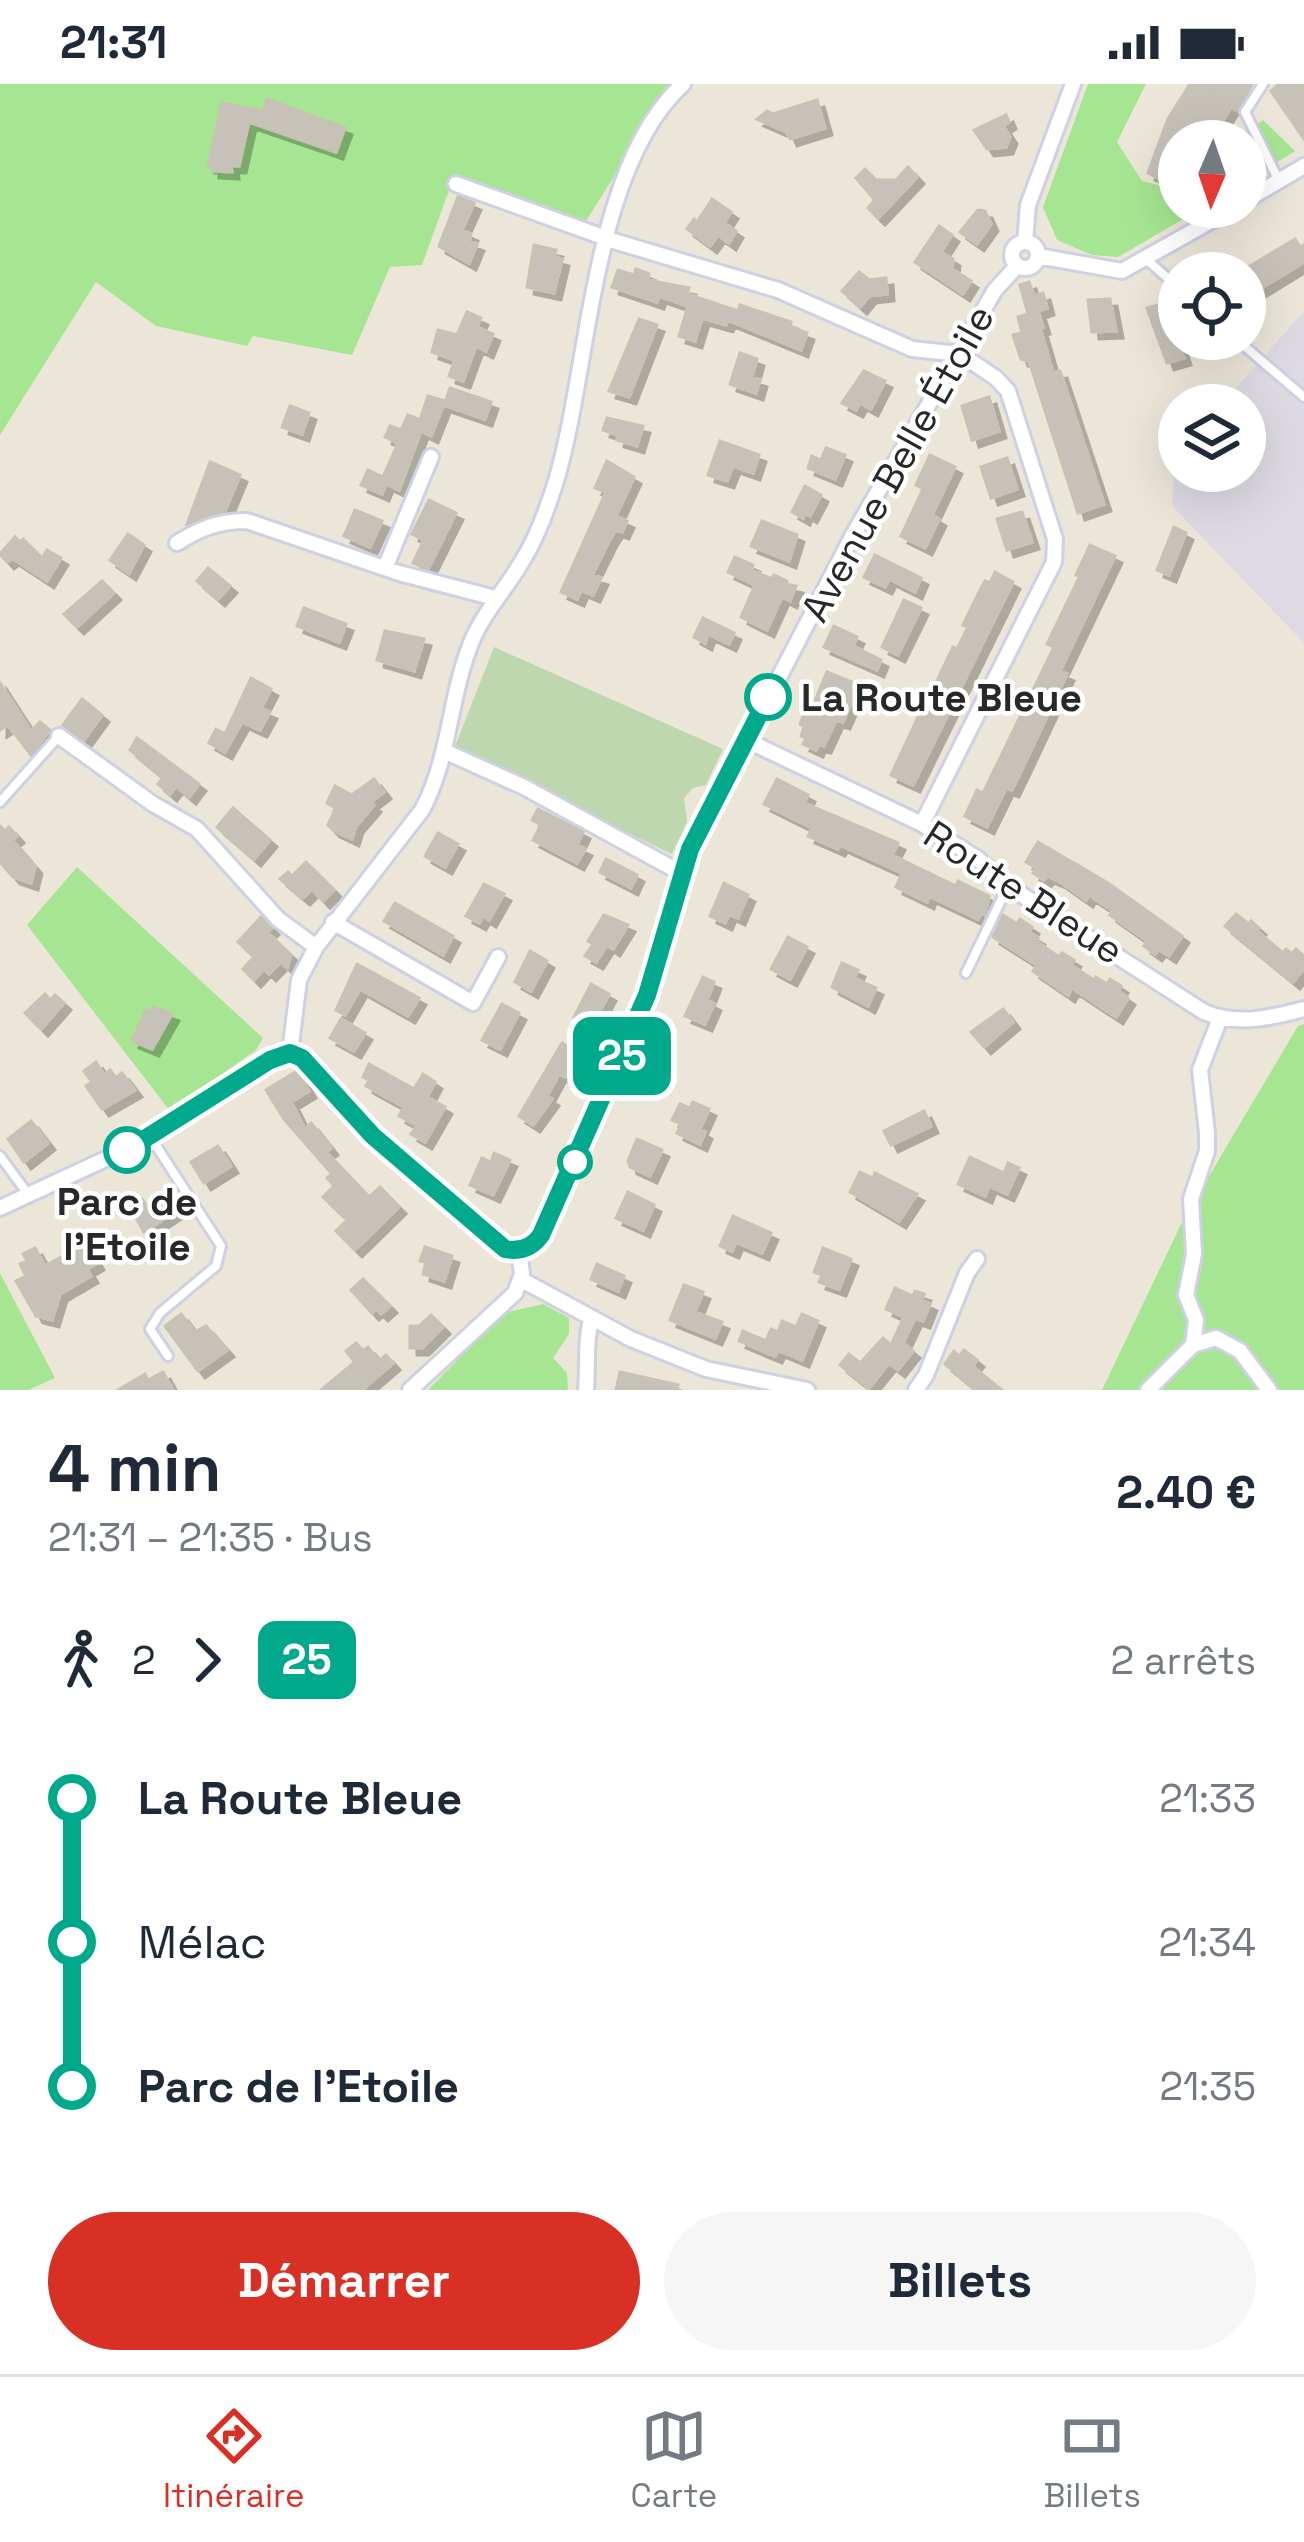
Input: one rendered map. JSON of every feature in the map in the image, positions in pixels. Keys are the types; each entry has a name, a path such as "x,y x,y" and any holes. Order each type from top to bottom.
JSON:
{"street":[{"path":"290,1053 299,980 316,946 422,810 436,785 466,658 495,598 524,558 557,477 582,340 627,172 648,126 683,84"},
{"path":"1038,256 1028,268 1017,266 1012,251 1025,242 1031,196 1072,84"},
{"path":"1266,189 1304,166"},
{"path":"456,184 608,239 778,290 913,349 959,355 1008,391 1055,538 1054,562 922,824"},
{"path":"1038,256 1114,272 1148,260 1201,228"},
{"path":"1025,242 1038,256"},
{"name":"Avenue Belle Étoile","path":"519,1251 541,1235 636,1024 681,873 746,740 854,533 999,284 1017,266"},
{"path":"385,568 431,457"},
{"path":"177,543 200,528 248,520 385,568 495,598"},
{"path":"59,736 197,830 278,919 316,946"},
{"name":"Route Bleue","path":"746,740 922,824 1008,886 1220,1018"},
{"path":"444,752 524,787 681,873"},
{"path":"333,922 473,1003 498,957"},
{"path":"1193,1345 1196,1320 1186,1294 1194,1254 1191,1199 1207,1150 1199,1070 1220,1018 1252,1021 1304,1009"},
{"path":"0,1208 151,1138 270,1060 290,1053 302,1058 373,1136 505,1249 519,1251 522,1280 515,1293 410,1390"},
{"path":"916,1390 977,1259"},
{"path":"522,1280 591,1318 706,1369 807,1390"},
{"path":"586,1390 591,1318"},
{"path":"1148,1390 1193,1345 1216,1338 1230,1342 1269,1390"}],"lane":[{"path":"1263,84 1245,112 1279,181"},
{"path":"1148,260 1158,269"},
{"path":"1261,360 1304,397"},
{"path":"0,802 59,736"},
{"path":"966,973 1008,886"},
{"path":"151,1138 220,1246 216,1266 160,1313 150,1329 168,1357"},
{"path":"0,1156 28,1195"}],"shaded area":[{"path":"1304,311 1304,643 1172,506 1173,492 1266,492 1266,384 1240,384 1266,360 1266,354"}],"green space":[{"path":"0,84 672,84 581,229 451,185 422,265 390,267 352,355 253,336 247,346 156,326 96,282 0,435"},
{"path":"1088,84 1146,84 1117,142 1142,181 1158,185 1158,228 1168,228 1118,257 1092,255 1057,240 1043,207"},
{"path":"1266,123 1295,151 1266,169"},
{"path":"494,647 723,749 706,785 693,788 684,798 687,822 672,854 454,749"},
{"path":"77,867 263,1038 256,1050 170,1111 27,925"},
{"path":"1304,1024 1304,1390 1102,1390 1183,1220 1298,1026"},
{"path":"0,1273 55,1378 28,1390 0,1390"},
{"path":"543,1304 569,1318 569,1334 553,1358 567,1373 568,1390 428,1390 508,1312"}],"building":[{"path":"1190,84 1252,84 1236,110 1231,107 1223,120 1168,119"},
{"path":"1279,84 1304,84 1304,139 1271,91"},
{"path":"267,99 345,128 336,152 249,122 239,166 231,166 232,172 212,171 208,166 222,103 263,111"},
{"path":"817,100 825,128 790,139 787,132 757,119 767,111 773,114"},
{"path":"1006,115 1009,122 1003,126 1010,137 1006,147 987,149 974,130"},
{"path":"1158,146 1158,178 1148,173"},
{"path":"908,167 917,177 878,218 868,208 875,200 856,178 865,169 876,180 896,180"},
{"path":"458,197 474,203 462,230 477,244 469,263 439,246"},
{"path":"712,199 731,212 724,223 736,231 729,243 718,235 710,246 687,229"},
{"path":"978,210 985,211 991,224 977,244 960,232"},
{"path":"939,226 952,235 941,252 953,259 952,269 971,281 963,294 915,262"},
{"path":"1295,239 1300,247 1304,245 1304,262 1266,285 1266,256"},
{"path":"534,245 556,250 554,257 562,259 554,293 527,287"},
{"path":"636,269 649,274 647,280 689,288 687,294 791,322 790,327 807,333 801,350 728,320 726,325 702,318 695,341 679,336 688,306 659,296 657,302 612,287 618,270 634,275"},
{"path":"859,272 869,280 886,278 887,294 869,296 860,307 842,291"},
{"path":"1029,282 1034,296 1043,293 1047,308 1038,311 1040,328 1053,373 1060,371 1104,504 1078,513 1029,361 1021,359 1013,335 1022,333 1018,317 1028,314 1020,285"},
{"path":"1110,299 1116,331 1092,332 1088,300"},
{"path":"1158,305 1158,338 1147,308"},
{"path":"467,312 481,318 477,327 493,334 486,351 476,346 463,381 449,376 455,360 432,352 438,330 457,335"},
{"path":"639,319 657,325 629,397 609,391"},
{"path":"740,353 757,359 752,377 760,380 756,393 730,384"},
{"path":"864,371 885,381 871,409 860,403 856,410 842,403"},
{"path":"450,388 491,402 485,419 444,405"},
{"path":"428,396 445,401 431,436 421,431 399,490 386,484 382,494 361,485 368,470 383,477 398,443 385,437 390,426 401,430 408,415 420,420"},
{"path":"989,397 999,431 972,440 962,406"},
{"path":"290,406 309,413 302,434 282,427"},
{"path":"607,418 643,426 637,446 603,430"},
{"path":"720,441 759,455 753,473 733,466 727,481 708,475"},
{"path":"826,448 845,455 835,479 808,468 812,456 821,460"},
{"path":"930,455 955,467 932,515 939,519 925,548 901,536 923,489 916,485"},
{"path":"1007,458 1017,489 991,498 981,467"},
{"path":"607,461 634,477 616,516 627,521 622,532 616,530 610,539 592,575 601,578 593,595 581,590 577,599 561,592 606,492 595,488"},
{"path":"210,462 240,475 225,511 187,524"},
{"path":"805,486 821,495 810,516 805,513 803,518 792,512"},
{"path":"429,500 456,513 428,569 413,563 424,540 412,534"},
{"path":"355,510 382,521 370,547 344,536"},
{"path":"1022,512 1032,542 1007,550 997,519"},
{"path":"762,521 797,535 789,561 751,546"},
{"path":"1174,527 1186,533 1169,575 1157,570"},
{"path":"128,534 144,545 129,573 110,560"},
{"path":"15,537 42,558 47,550 61,558 47,581 0,554"},
{"path":"1090,545 1115,556 1060,671 1067,674 1012,790 1006,788 987,827 965,816 977,790 983,793 1054,647 1047,644"},
{"path":"875,555 921,578 915,592 889,579 885,587 864,577"},
{"path":"735,557 753,565 751,570 796,586 790,601 782,597 767,630 741,617 755,585 728,572"},
{"path":"208,568 230,586 218,599 197,581"},
{"path":"995,572 1013,582 913,785 891,775 920,713 925,716 936,694 932,691 968,627 963,625 978,594"},
{"path":"102,581 114,593 77,627 64,614"},
{"path":"904,600 921,608 898,655 882,647"},
{"path":"304,608 346,624 339,642 297,626"},
{"path":"703,618 734,633 729,644 708,634 705,643 694,637"},
{"path":"834,626 857,637 853,646 881,660 877,670 824,647"},
{"path":"385,631 424,639 414,671 377,660"},
{"path":"827,672 859,685 843,722 836,720 824,746 819,744 816,750 803,744 806,738 801,736 804,727 800,724"},
{"path":"251,678 271,689 261,708 270,712 260,730 242,722 225,752 209,743 216,729 225,734"},
{"path":"0,683 31,731 40,722 50,730 31,755 8,725 0,730"},
{"path":"82,699 102,715 84,740 63,725"},
{"path":"137,738 199,784 189,797 176,786 170,794 158,784 163,777 130,750"},
{"path":"374,779 384,792 371,802 374,805 356,826 352,839 333,830 328,825 336,808 327,803 335,786 352,795"},
{"path":"777,779 808,795 804,803 898,843 892,855 956,886 958,881 989,896 985,915 981,913 978,919 929,896 927,902 896,887 902,873 808,836 812,828 764,804"},
{"path":"233,808 270,840 254,859 217,827"},
{"path":"538,809 583,832 577,845 585,849 577,863 533,840 541,825 532,820"},
{"path":"0,826 5,831 9,827 17,836 12,840 35,867 31,883 13,877 0,862"},
{"path":"438,833 458,844 445,867 425,856"},
{"path":"1038,842 1108,883 1182,936 1169,956 1144,946 1147,941 1089,895 1086,900 1059,881 1033,873 1036,868 1026,862"},
{"path":"606,859 637,875 631,888 600,872"},
{"path":"306,862 334,890 323,901 312,889 303,898 280,879 288,872 292,876"},
{"path":"724,883 748,895 738,918 729,914 725,923 710,916"},
{"path":"484,884 504,894 489,920 483,916 479,923 466,916"},
{"path":"395,903 453,936 443,955 384,921"},
{"path":"1236,914 1251,921 1283,953 1286,949 1292,954 1296,949 1304,956 1304,969 1293,982 1225,926"},
{"path":"604,915 628,925 613,949 607,945 596,962 585,956"},
{"path":"1003,915 1032,927 1028,932 1036,941 1059,957 1062,953 1074,960 1071,965 1094,980 1107,984 1110,979 1121,986 1118,991 1128,998 1116,1017 1072,988 1068,995 1033,971 1037,965 993,937"},
{"path":"261,917 272,928 267,932 291,955 287,968 281,962 269,974 264,969 254,980 243,969 254,957 238,942"},
{"path":"788,937 807,947 790,979 771,969"},
{"path":"530,951 547,961 531,991 515,982"},
{"path":"842,963 858,970 854,978 876,988 868,1006 832,987"},
{"path":"357,964 419,998 408,1016 360,989 345,1015 336,1010"},
{"path":"703,977 714,982 707,1000 714,1004 705,1024 685,1016"},
{"path":"591,984 609,994 596,1018 590,1015 586,1023 574,1017"},
{"path":"45,994 64,1003 41,1029 25,1013"},
{"path":"502,1004 519,1013 500,1049 482,1040"},
{"path":"153,1007 172,1014 152,1049 132,1041 146,1010"},
{"path":"1003,1009 1013,1022 984,1047 971,1032"},
{"path":"341,1019 365,1033 354,1051 330,1038"},
{"path":"562,1043 579,1052 565,1077 559,1074 547,1096 552,1099 533,1125 519,1116"},
{"path":"96,1062 104,1075 110,1070 116,1078 122,1073 135,1090 102,1109 86,1086 92,1082 84,1071"},
{"path":"369,1064 414,1089 423,1074 435,1082 427,1097 445,1107 425,1142 411,1134 417,1126 399,1116 404,1107 366,1086 369,1080 363,1077"},
{"path":"297,1071 309,1091 291,1102 305,1129 311,1123 331,1148 326,1152 369,1197 380,1187 399,1207 355,1250 336,1231 347,1220 323,1197 334,1186 327,1178 332,1174 284,1119 266,1090"},
{"path":"693,1102 709,1109 700,1129 705,1132 700,1144 677,1133 682,1124 672,1120 680,1104 690,1108"},
{"path":"924,1111 931,1126 891,1145 884,1131"},
{"path":"31,1121 48,1143 24,1162 8,1139"},
{"path":"637,1139 662,1150 650,1176 630,1167"},
{"path":"218,1146 231,1166 204,1183 191,1162"},
{"path":"494,1153 510,1160 493,1195 470,1185 482,1158 491,1162"},
{"path":"970,1157 1004,1173 1008,1163 1019,1168 1007,1194 989,1186 985,1196 958,1184"},
{"path":"860,1172 873,1178 875,1173 917,1194 899,1221 850,1192"},
{"path":"628,1192 654,1205 643,1230 616,1218"},
{"path":"165,1194 176,1211 144,1232 130,1207 142,1199 147,1206"},
{"path":"733,1216 771,1233 762,1253 736,1242 732,1251 720,1246"},
{"path":"86,1243 97,1263 87,1269 91,1276 60,1294 52,1320 36,1316 16,1281 26,1276 20,1264 27,1261 23,1254 35,1248 45,1266"},
{"path":"425,1247 452,1256 444,1281 423,1274 426,1262 420,1261"},
{"path":"823,1248 851,1259 839,1289 819,1282 822,1275 814,1272"},
{"path":"597,1264 624,1276 618,1291 591,1279"},
{"path":"363,1279 390,1306 381,1314 376,1309 372,1313 351,1290"},
{"path":"684,1285 703,1292 695,1312 722,1322 715,1338 670,1320"},
{"path":"895,1288 913,1296 915,1291 924,1294 922,1300 930,1304 923,1321 915,1318 903,1343 913,1351 898,1370 889,1363 869,1388 840,1365 849,1354 860,1363 883,1338 891,1345 904,1317 886,1309"},
{"path":"181,1314 195,1332 206,1326 227,1350 198,1371 165,1326"},
{"path":"802,1314 818,1321 802,1360 778,1350 775,1356 739,1341 743,1331 766,1341 771,1329 778,1332 782,1321 796,1327"},
{"path":"431,1315 443,1327 422,1348 410,1348 410,1326 419,1326"},
{"path":"356,1343 363,1351 368,1347 379,1361 386,1355 393,1363 362,1390 321,1390 355,1362 346,1351"},
{"path":"964,1350 977,1360 972,1366 1002,1390 977,1390 945,1364 954,1351 959,1356"},
{"path":"163,1372 173,1390 118,1390 145,1374 148,1380"},
{"path":"620,1372 678,1385 677,1390 616,1390"}],"bus line":[{"name":"25","path":"127,1150 270,1060 290,1053 302,1058 373,1136 505,1249 519,1251 532,1245 541,1235 636,1024 690,849 768,697"}],"place":[{"name":"La Route Bleue","path":"768,697"},
{"name":"Parc de l'Etoile","path":"127,1150"}]}
